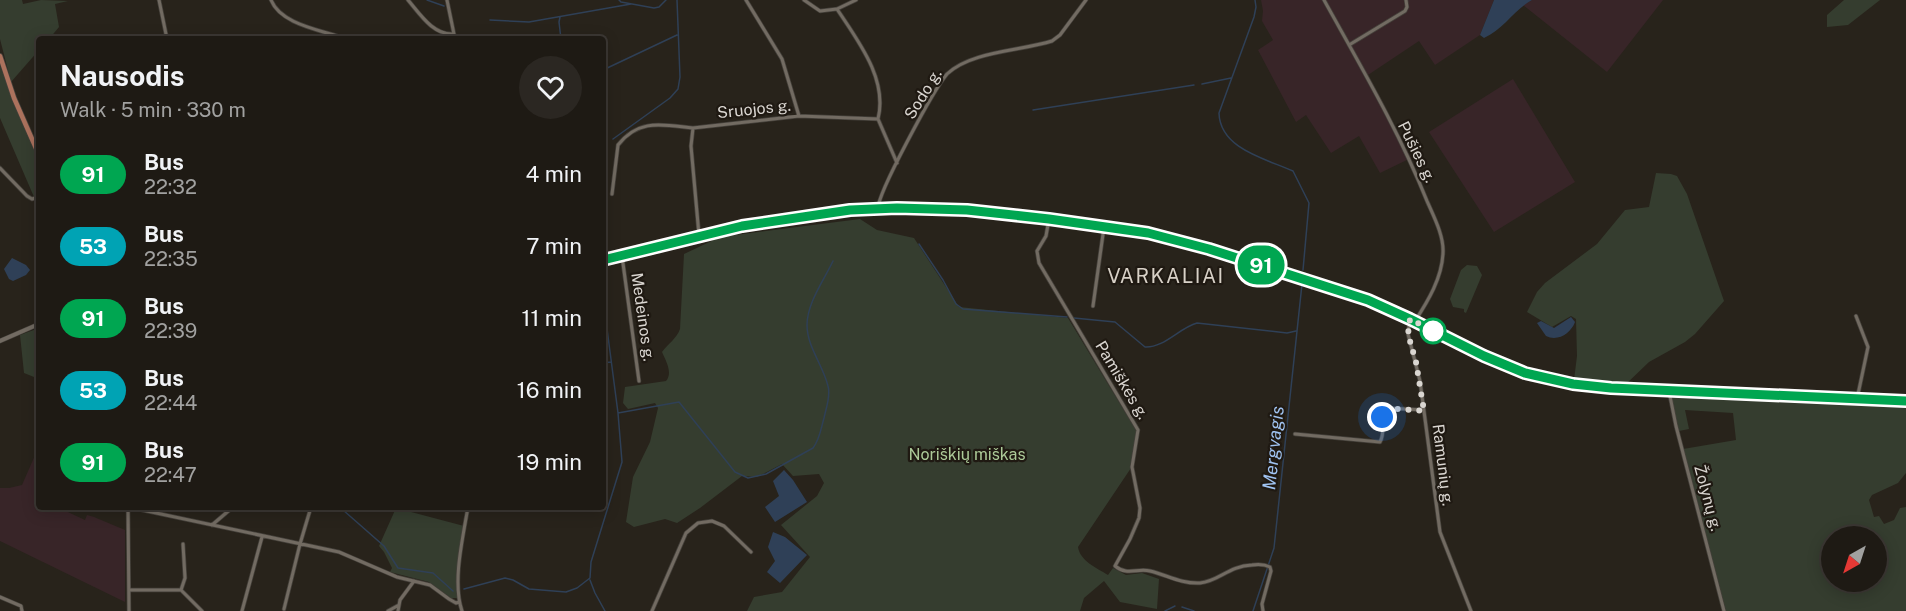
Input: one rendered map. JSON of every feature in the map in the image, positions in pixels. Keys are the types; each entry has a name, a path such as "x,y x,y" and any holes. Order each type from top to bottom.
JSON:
{"main road":[{"path":"0,56 11,90 36,148"},
{"path":"606,259 699,235 789,218 878,209 967,210 1148,233 1209,249 1361,298 1413,320 1484,356 1541,377 1591,386 1906,401"},
{"path":"0,341 36,325"}],"street":[{"path":"159,0 166,36"},
{"path":"271,0 281,15 291,21 337,36"},
{"path":"408,0 435,28 443,33 453,34 447,0"},
{"path":"746,0 782,59 799,116"},
{"path":"804,0 820,11 837,9 856,0"},
{"name":"Sodo g.","path":"878,209 878,201 897,163 934,93 950,70 985,56 1052,41 1060,35 1086,0"},
{"name":"Pušies g.","path":"1324,0 1417,176 1442,243 1443,255 1434,291 1413,320"},
{"path":"1349,45 1405,11 1406,0"},
{"path":"837,9 873,68 881,104 878,119 897,163"},
{"name":"Sruojos g.","path":"612,194 618,145 640,126 693,128 799,116 878,119"},
{"path":"693,128 692,146 699,235"},
{"path":"0,168 27,196 36,197"},
{"name":"Pamiškės g.","path":"1049,219 1046,236 1037,251 1039,263 1054,292 1138,430 1132,467 1140,508 1139,518 1115,566 1124,573 1151,571 1173,580 1198,583 1213,579 1239,565 1264,564 1270,567 1271,574 1262,604 1263,611"},
{"path":"1093,306 1104,226"},
{"name":"Medeinos g.","path":"622,256 639,381"},
{"path":"1856,316 1868,347 1857,399"},
{"name":"Ramunių g.","path":"1413,320 1408,334 1416,362 1424,411 1440,532 1471,611"},
{"name":"Žolynų g.","path":"1669,391 1724,611"},
{"path":"1295,434 1380,442 1383,438 1382,417 1386,408 1424,411"},
{"path":"128,510 129,611"},
{"path":"143,510 339,552 397,577 430,585 449,599 456,603 459,602"},
{"path":"212,525 230,510"},
{"path":"284,609 310,510"},
{"path":"462,611 458,583 468,510"},
{"path":"652,611 687,533 698,523 712,521 724,526 751,552"},
{"path":"242,611 262,537"},
{"path":"181,590 185,578 183,544"},
{"path":"398,611 399,605 414,581"},
{"path":"129,590 181,590 202,611"},
{"path":"0,597 21,606 22,611"},
{"path":"388,611 399,605"}],"shaded area":[{"path":"1261,0 1494,0 1480,35 1435,65 1419,41 1368,75 1411,158 1380,173 1359,136 1331,153 1306,115 1296,122 1258,50 1273,40 1262,21"},
{"path":"1532,0 1663,0 1607,72 1523,5"},
{"path":"1513,79 1575,182 1494,232 1429,132"},
{"path":"36,453 36,510 63,510 85,520 87,515 125,530 125,602 0,541 0,488 22,485"}],"green space":[{"path":"0,0 22,0 23,4 41,0 68,1 55,4 59,27 52,36 36,36 36,53 11,82 0,39"},
{"path":"1844,0 1880,0 1848,25 1827,27 1827,15"},
{"path":"0,65 36,155 36,196 34,197 0,118"},
{"path":"1656,173 1677,176 1687,194 1724,301 1695,334 1649,362 1624,386 1574,380 1577,356 1576,319 1571,316 1552,327 1527,312 1537,292 1545,283 1597,244 1625,210 1649,207"},
{"name":"Noriškių miškas","path":"860,219 877,230 914,238 959,307 1068,318 1137,432 1131,468 1078,547 1079,552 1090,564 1108,575 1113,568 1126,575 1142,573 1159,579 1157,609 1120,602 1104,581 1084,598 1080,611 747,611 754,597 782,592 810,557 781,525 817,496 824,483 819,474 793,476 782,464 757,477 742,476 677,523 665,519 634,527 626,522 633,477 650,442 658,408 655,403 628,409 623,403 625,387 666,381 668,378 668,367 662,352 680,329 684,254 720,237"},
{"path":"1467,265 1477,266 1482,275 1466,313 1464,309 1453,307 1450,299 1461,270"},
{"path":"36,329 36,378 24,373 20,335"},
{"path":"1675,393 1906,404 1906,473 1898,483 1872,495 1869,500 1874,517 1879,516 1884,524 1894,520 1900,508 1906,507 1906,611 1726,611 1683,449 1736,440 1733,413 1685,410 1689,429 1679,431 1670,397"},
{"path":"395,510 404,510 464,526 457,578 457,598 451,598 429,582 390,572 392,568 379,546"}],"water":[{"path":"1494,0 1532,0 1484,38 1480,35"},
{"path":"12,258 26,265 30,270 26,275 13,281 9,279 4,269"},
{"path":"1571,317 1575,322 1570,330 1555,338 1546,336 1537,323 1541,321 1554,328"},
{"path":"784,470 807,502 775,522 765,507 779,496 773,481"},
{"path":"773,532 785,537 807,555 780,583 767,572 775,561 768,547"}],"waterway":[{"path":"427,0 444,6"},
{"path":"619,0 654,8 659,7 666,0"},
{"path":"613,139 670,98 678,89 680,77 677,0"},
{"name":"Mergvagis","path":"1255,0 1254,17 1219,113 1221,125 1227,136 1246,151 1293,171 1309,203 1303,270"},
{"path":"490,20 529,22 631,4"},
{"path":"560,17 561,36"},
{"path":"606,69 677,35"},
{"path":"1202,84 1231,78"},
{"path":"1033,110 1194,85"},
{"path":"919,244 956,304 963,309 1067,317"},
{"path":"618,413 679,402 735,472 748,478 766,474 813,448 820,433 829,390 812,348 807,325 813,300 833,261"},
{"name":"Mergvagis","path":"1253,611 1274,548 1302,284"},
{"path":"1074,318 1115,322 1145,347 1159,344 1197,323 1287,333 1296,331"},
{"path":"464,589 505,578 529,589 566,592 577,588 590,578 591,562 622,462 606,321"},
{"path":"606,363 611,362"},
{"path":"343,510 384,546 398,568 433,573 453,591"},
{"path":"590,580 605,611"},
{"path":"1165,611 1175,606"},
{"path":"1182,607 1194,611"}],"bus line":[{"name":"91","path":"606,259 721,230 819,213 897,208 967,210 1135,231 1190,243 1361,298 1389,309 1463,347 1507,366 1525,373 1573,384 1611,388 1906,401"}],"district":[{"name":"VARKALIAI","path":"1166,276"}],"route":[{"path":"1382,417 1386,408 1424,411 1416,362 1407,329 1410,319 1433,331"}]}
